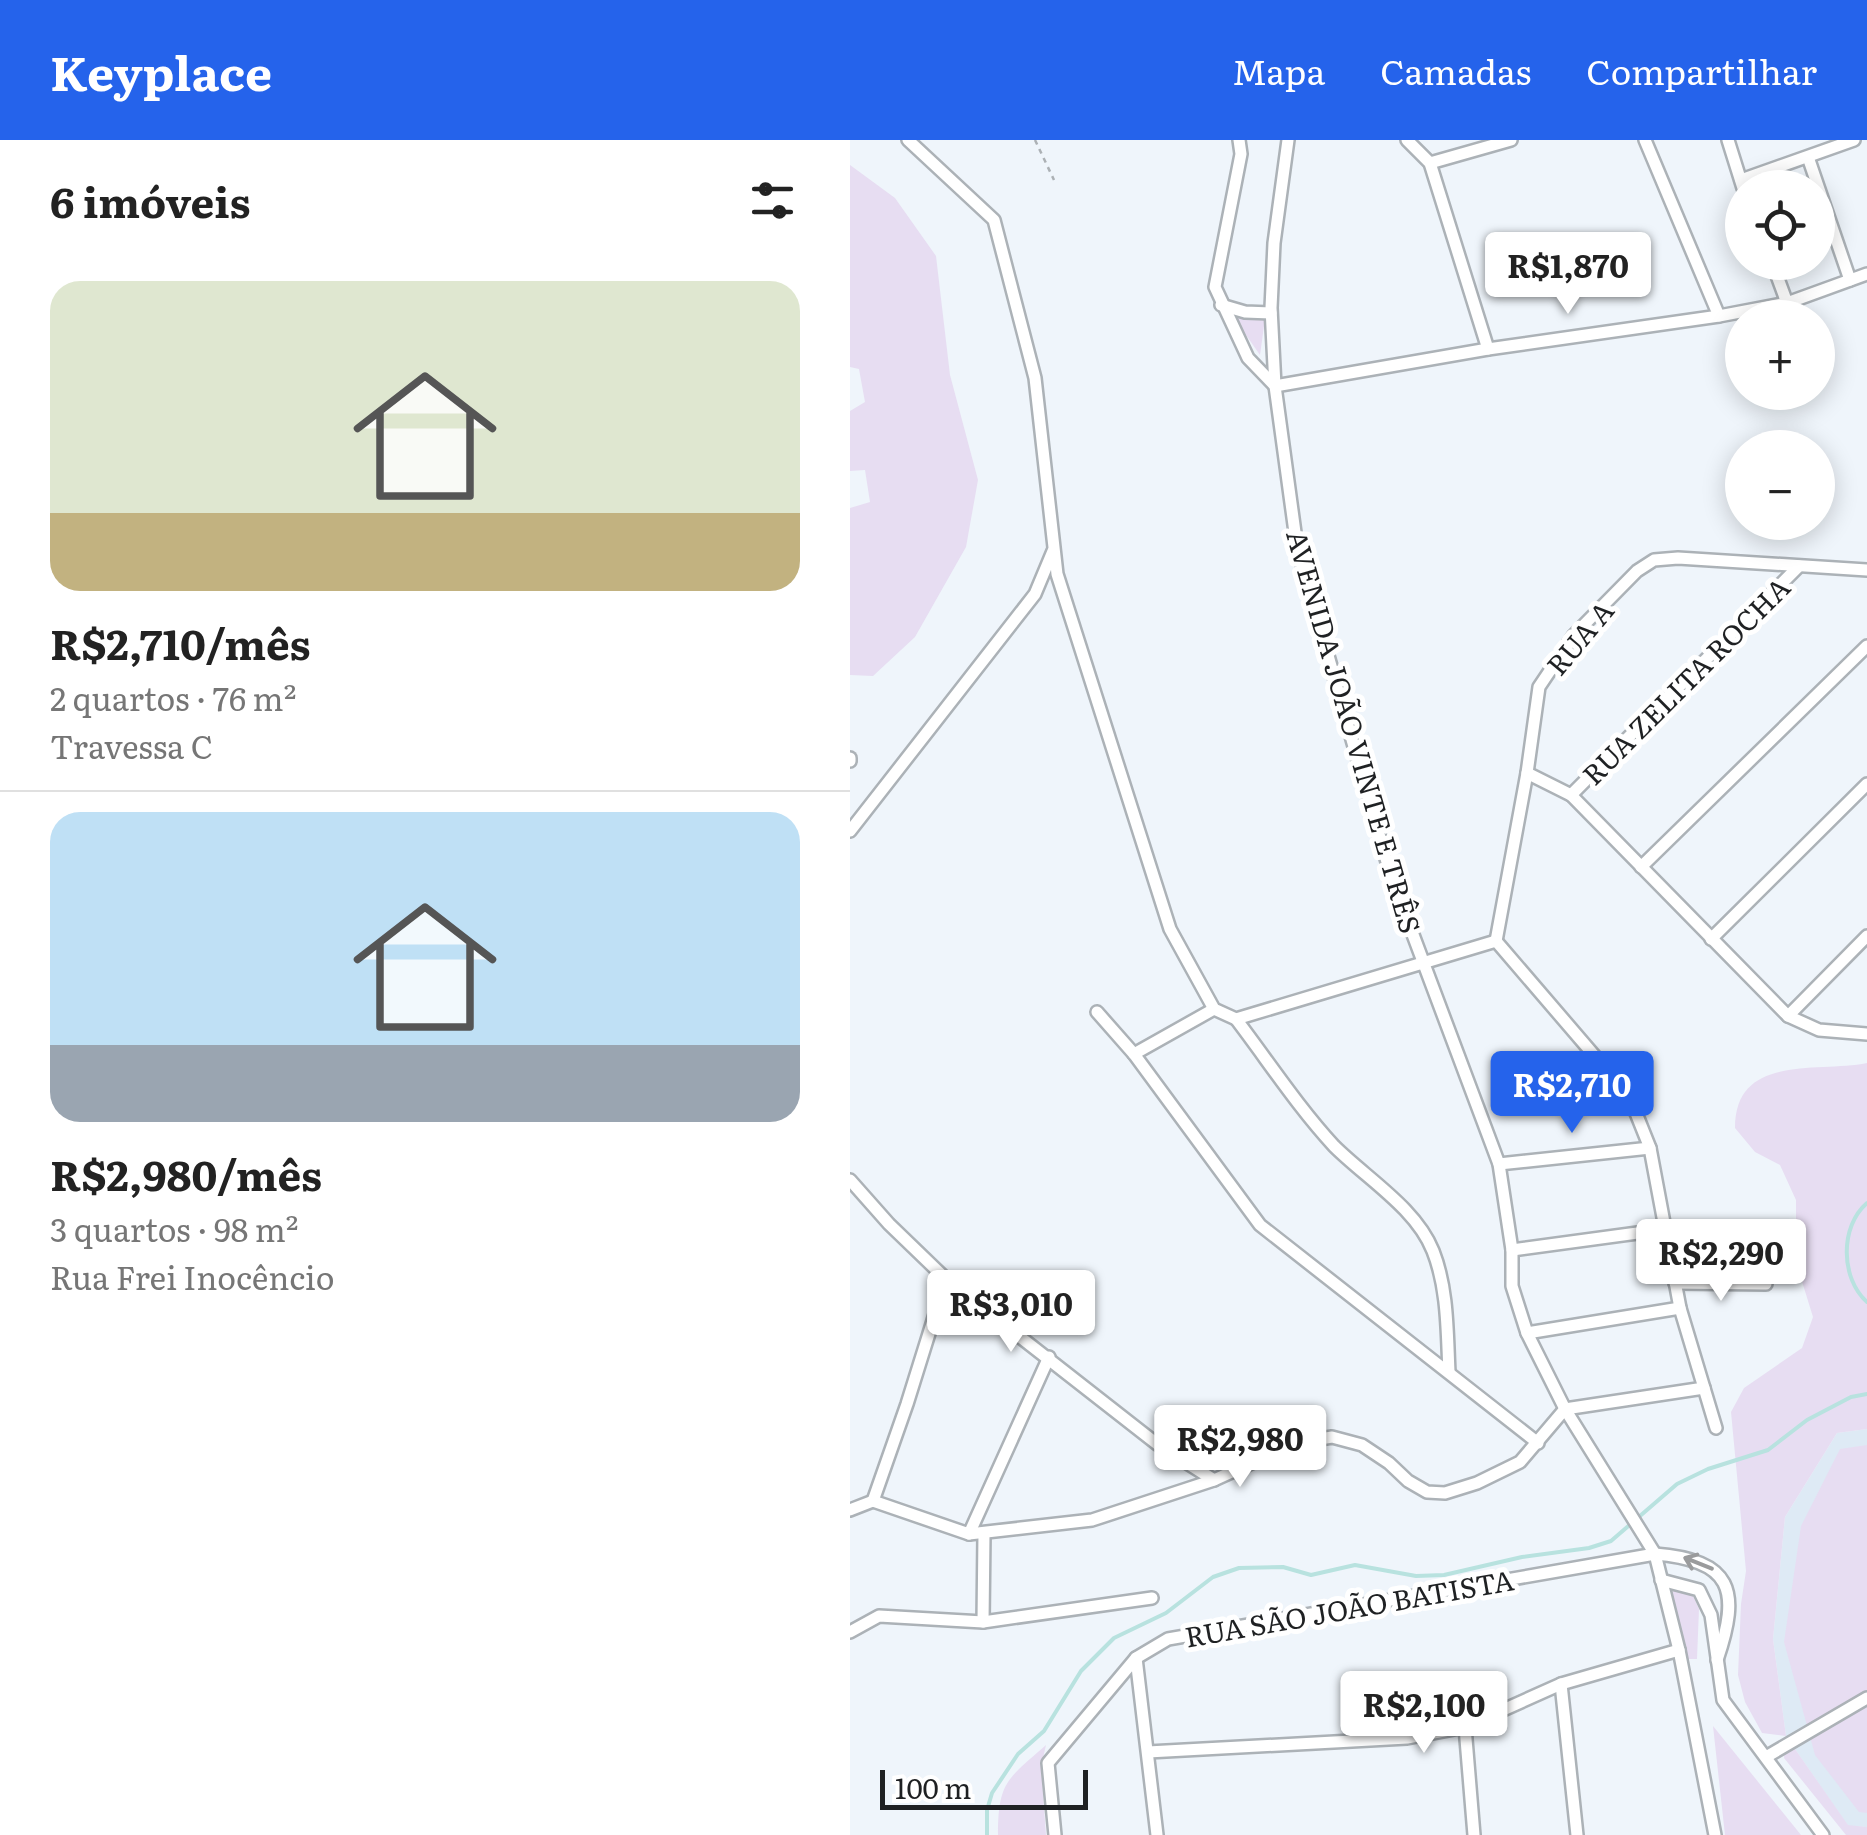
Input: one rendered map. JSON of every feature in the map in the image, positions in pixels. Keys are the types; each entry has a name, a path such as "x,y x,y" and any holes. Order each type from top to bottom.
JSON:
{"street":[{"path":"908,140 994,220 1035,378 1057,574 1170,929 1214,1009 1236,1019 1333,1144 1421,1230 1441,1280 1448,1372"},
{"path":"1238,140 1240,154 1215,287 1248,358 1275,386 1488,349 1725,315"},
{"name":"AVENIDA JOÃO VINTE E TRÊS","path":"1288,140 1274,243 1271,312 1275,386 1297,546 1391,876 1499,1164 1512,1250 1512,1286 1527,1333 1565,1409 1655,1554 1679,1650 1715,1835"},
{"path":"1407,140 1430,163 1488,349"},
{"path":"1430,163 1511,140"},
{"path":"1645,140 1719,316"},
{"path":"1728,140 1738,170"},
{"path":"1776,170 1854,140"},
{"path":"1808,157 1850,280"},
{"path":"1795,300 1867,274"},
{"path":"1221,305 1246,312 1271,312"},
{"path":"850,831 1035,594 1053,551"},
{"name":"RUA A","path":"1496,942 1539,687 1574,635 1637,571 1654,560 1678,558 1867,570"},
{"name":"RUA ZELITA ROCHA","path":"1572,795 1799,566"},
{"path":"1641,868 1867,646"},
{"path":"1527,773 1572,795 1788,1016 1818,1030 1867,1034"},
{"path":"1711,939 1867,784"},
{"path":"1788,1016 1867,936"},
{"path":"1236,1019 1496,942 1624,1092 1650,1148 1680,1308 1716,1428"},
{"path":"1134,1054 1214,1009"},
{"path":"1097,1012 1134,1054 1260,1225 1538,1443"},
{"path":"1499,1164 1650,1148"},
{"path":"850,1180 946,1279 1157,1444 1214,1480"},
{"path":"1512,1250 1667,1229"},
{"path":"873,1501 946,1279"},
{"path":"1676,1284 1766,1284"},
{"path":"1527,1333 1680,1308"},
{"path":"969,1534 1049,1358"},
{"path":"850,1510 873,1501 969,1534 1092,1520 1214,1480 1296,1444 1332,1437 1362,1444 1427,1492 1445,1493 1477,1484 1520,1462 1565,1409 1704,1388"},
{"path":"982,1622 984,1532"},
{"path":"1655,1554 1700,1561 1723,1578 1728,1616 1717,1660"},
{"name":"RUA SÃO JOÃO BATISTA","path":"1055,1835 1048,1762 1136,1658 1168,1639 1655,1554"},
{"path":"1661,1580 1699,1590 1711,1616 1723,1700 1824,1835"},
{"path":"850,1632 878,1616 982,1622 1152,1598"},
{"path":"1148,1752 1408,1738 1465,1728 1561,1684 1679,1650"},
{"path":"1136,1658 1157,1835"},
{"path":"1561,1684 1577,1835"},
{"path":"1766,1757 1867,1698"},
{"path":"1465,1728 1474,1835"}],"path":[{"path":"1035,140 1054,180"}],"shaded area":[{"path":"850,165 895,198 936,256 950,375 978,480 966,547 915,637 873,676 850,675 850,508 870,502 865,470 850,471 850,411 865,402 859,369 850,367"},
{"path":"1232,315 1265,319 1260,355"},
{"path":"1867,1063 1867,1429 1837,1433 1785,1517 1773,1639 1786,1736 1762,1733 1745,1702 1738,1675 1746,1571 1731,1412 1744,1388 1802,1348 1813,1317 1796,1262 1796,1200 1780,1165 1755,1152 1735,1128 1739,1104 1749,1088 1764,1077 1804,1068"},
{"path":"1867,1429 1867,1827 1848,1826 1786,1736 1773,1639 1785,1517 1837,1433"},
{"path":"1867,1445 1867,1813 1859,1812 1815,1755 1784,1642 1801,1526 1840,1449"},
{"path":"1670,1589 1693,1596 1699,1609 1697,1659 1688,1659"},
{"path":"1713,1726 1801,1835 1725,1835"},
{"path":"1786,1736 1848,1825 1867,1827 1867,1835 1846,1835 1784,1758"},
{"path":"1046,1745 1041,1767 1046,1835 998,1835 1000,1803 1008,1782"}],"waterway":[{"path":"1867,1203 1852,1225 1847,1252 1852,1280 1867,1302"},
{"path":"987,1835 992,1793 1018,1754 1044,1731 1081,1671 1114,1638 1166,1613 1213,1577 1239,1568 1283,1567 1311,1575 1355,1565 1416,1576 1444,1575 1522,1557 1589,1548 1611,1541 1677,1484 1708,1469 1768,1450 1807,1420 1851,1397 1867,1394"}]}
